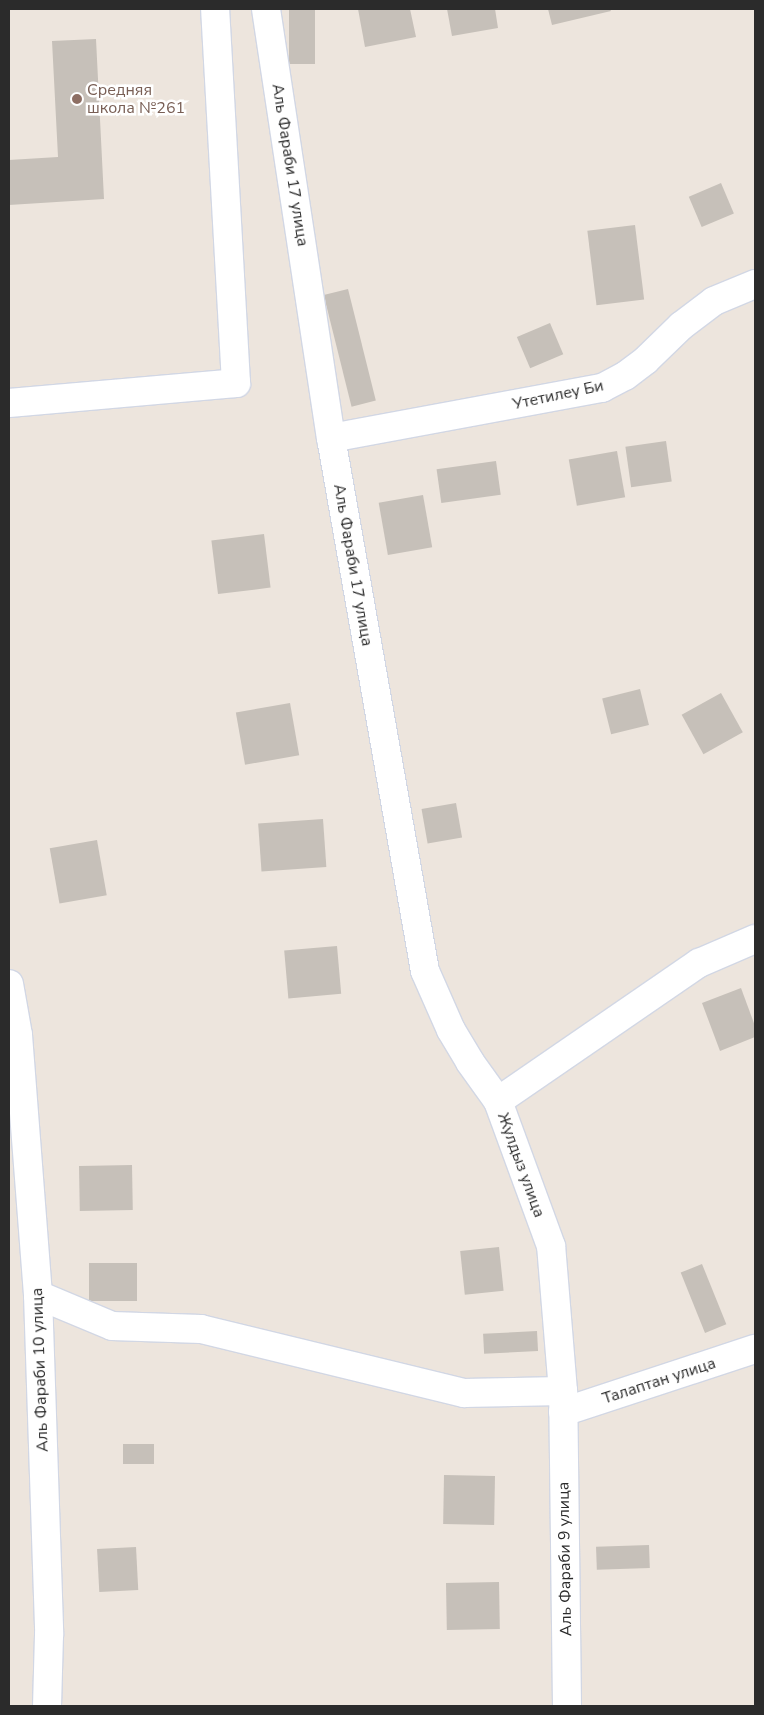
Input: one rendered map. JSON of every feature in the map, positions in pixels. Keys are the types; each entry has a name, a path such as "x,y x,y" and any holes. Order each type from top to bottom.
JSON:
{"street":[{"path":"9,403 236,383 214,9"},
{"name":"Аль Фараби 17 улица","path":"266,9 331,438 425,971 451,1030 498,1101"},
{"name":"Утетилеу Би","path":"331,438 602,388 625,376 646,360 681,326 714,301 755,284"},
{"name":"Жулдыз улица","path":"563,1401 551,1246 498,1101 700,963 755,939"},
{"name":"Аль Фараби 10 улица","path":"9,984 18,1035 38,1295 49,1634 47,1706"},
{"name":"Талаптан улица","path":"38,1295 112,1326 201,1329 464,1393 563,1401 755,1349"},
{"name":"Аль Фараби 9 улица","path":"563,1401 566,1706"}],"building":[{"path":"289,9 315,9 315,64 289,64"},
{"path":"358,9 410,9 416,37 365,47"},
{"path":"447,9 495,9 498,28 452,36"},
{"path":"548,9 610,9 611,11 552,25"},
{"name":"Средняя школа №261","path":"96,39 104,199 9,205 9,160 58,157 52,41"},
{"path":"721,183 734,213 702,227 689,197"},
{"path":"635,225 644,299 596,305 587,231"},
{"path":"348,289 376,401 352,407 324,295"},
{"path":"550,323 563,354 530,368 517,337"},
{"path":"666,441 672,482 631,487 625,447"},
{"path":"617,451 625,497 577,506 569,460"},
{"path":"496,461 501,495 441,503 437,469"},
{"path":"423,495 432,547 388,555 379,503"},
{"path":"264,534 271,588 218,594 211,540"},
{"path":"640,689 649,725 611,734 602,698"},
{"path":"721,693 743,732 703,754 682,715"},
{"path":"290,703 299,755 245,765 236,713"},
{"path":"456,803 462,837 428,844 422,809"},
{"path":"323,819 326,867 262,871 258,824"},
{"path":"97,840 107,895 59,903 50,848"},
{"path":"337,946 341,994 288,998 284,951"},
{"path":"741,988 755,1026 755,1037 720,1051 702,1003"},
{"path":"132,1165 133,1210 80,1211 79,1166"},
{"path":"499,1247 504,1291 465,1295 460,1251"},
{"path":"89,1263 137,1263 137,1301 89,1301"},
{"path":"702,1264 726,1324 705,1333 681,1273"},
{"path":"537,1331 538,1351 484,1354 483,1334"},
{"path":"123,1444 154,1444 154,1464 123,1464"},
{"path":"444,1475 495,1476 494,1525 443,1524"},
{"path":"649,1545 650,1568 597,1570 596,1547"},
{"path":"136,1547 138,1590 99,1592 97,1549"},
{"path":"499,1582 500,1629 447,1630 446,1583"}],"place":[{"name":"Средняя школа №261","path":"77,99"}]}
